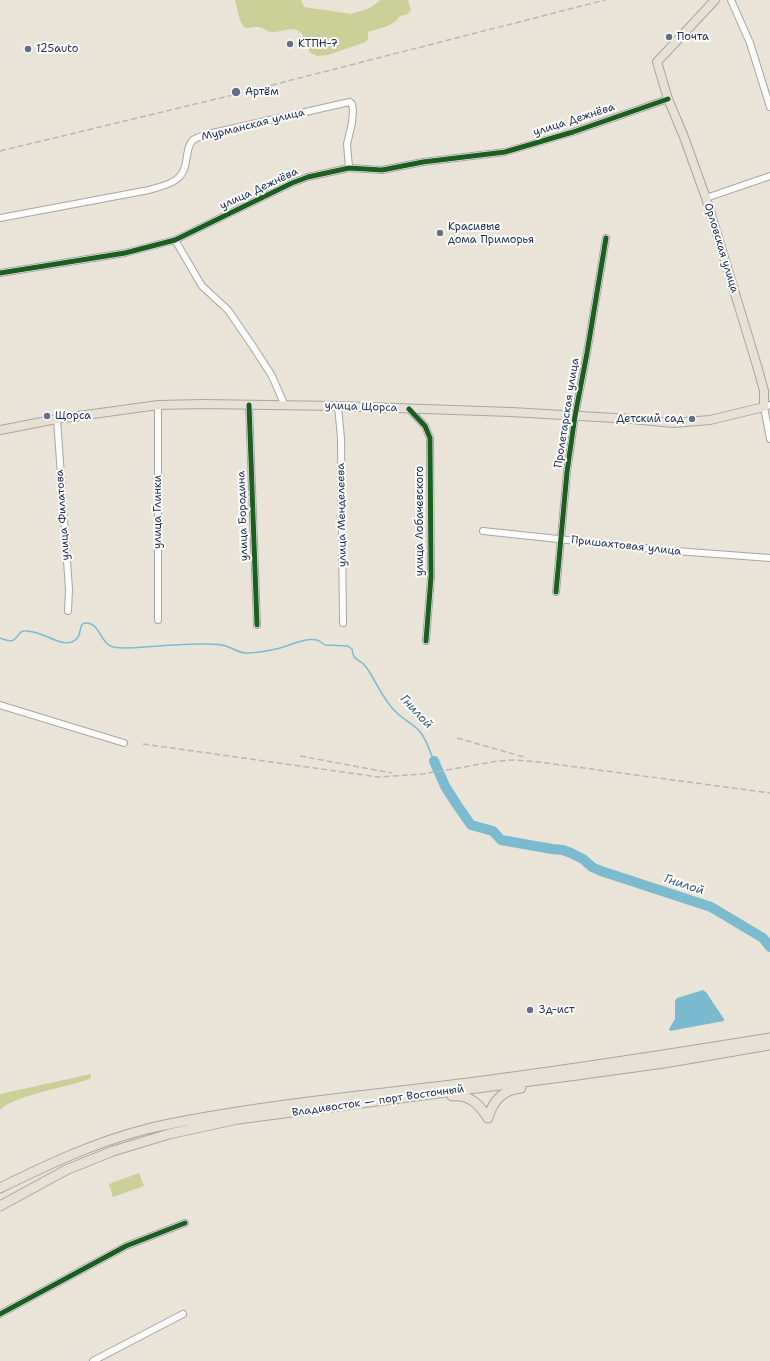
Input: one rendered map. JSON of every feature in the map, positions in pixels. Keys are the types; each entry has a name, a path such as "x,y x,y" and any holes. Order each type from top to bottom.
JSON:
{"highway":[{"name":"Владивосток — порт Восточный","path":"0,1188 44,1166 94,1145 146,1129 215,1115 306,1101 476,1082 653,1057 770,1038"},
{"name":"Владивосток — порт Восточный","path":"0,1206 66,1170 113,1151 169,1134 238,1119 395,1100 664,1063 770,1045"},
{"path":"395,1100 409,1101 455,1096 465,1097 480,1106 488,1118 493,1104 504,1092 564,1081 577,1075"}],"main road":[{"name":"Орловская улица","path":"715,0 657,62 668,99 706,198 758,369 767,406"},
{"name":"улица Щорса","path":"0,430 57,419 158,405 202,404 338,406 511,412 672,423 710,420 767,406"}],"street":[{"path":"731,0 750,43 770,107"},
{"name":"улица Дежнёва","path":"0,273 125,253 175,240 292,182 308,177 349,168 382,170 423,162 505,152 573,132 668,99"},
{"name":"Мурманская улица","path":"0,218 149,190 177,180 182,175 186,166 189,146 193,140 208,134 350,102 353,110 347,144 349,168"},
{"path":"706,198 770,176"},
{"name":"Пролетарская улица","path":"556,592 562,540 567,472 575,416 606,238"},
{"path":"175,240 202,286 228,310 252,345 272,376 285,406"},
{"name":"улица Глинки","path":"158,405 158,620"},
{"name":"улица Бородина","path":"249,405 256,626"},
{"name":"улица Менделеева","path":"338,406 341,438 343,623"},
{"name":"Орловская улица","path":"767,406 770,438"},
{"name":"улица Лобачевского","path":"409,409 425,426 430,438 431,577 426,641"},
{"name":"улица Филатова","path":"57,419 69,589 68,611"},
{"name":"Пришахтовая улица","path":"483,531 662,550 770,558"},
{"path":"0,704 124,743"},
{"path":"0,1314 126,1246 185,1223"},
{"path":"93,1361 183,1314"}],"green space":[{"path":"235,0 301,0 304,7 351,14 370,8 381,0 408,0 411,10 408,14 400,16 394,23 368,32 368,39 366,42 328,55 318,56 310,53 304,37 301,33 294,29 272,32 260,27 246,28 240,20"},
{"path":"91,1074 91,1078 87,1080 16,1100 0,1110 0,1094"},
{"path":"139,1173 144,1186 113,1197 109,1184"}],"water":[{"path":"703,990 706,992 724,1021 670,1031 669,1029 675,1019 675,1001 677,998"}],"waterway":[{"name":"Гнилой","path":"0,638 11,641 14,640 19,633 31,631 61,642 72,642 78,637 82,625 87,623 95,627 109,645 121,648 212,644 223,645 241,652 250,653 281,648 312,639 318,640 325,645 348,646 352,649 355,658 364,664 392,708 400,716 416,727 421,733 427,743 434,761"},
{"name":"Гнилой","path":"434,761 445,786 471,825 493,831 501,840 563,850 583,859 592,867 601,871 711,907 763,938 770,947"}],"railway":[{"path":"0,151 237,94 605,0"},
{"path":"457,738 524,757"},
{"path":"143,744 379,777 423,774 498,761 514,760 539,762 770,793"},
{"path":"300,756 392,773"}],"cycle path":[{"path":"0,273 125,253 175,240 292,183 308,177 349,168 382,170 423,162 505,152 573,132 668,99"},
{"path":"556,592 567,472 575,416 606,238"},
{"path":"249,405 257,625"},
{"path":"409,409 425,426 430,438 431,577 426,641"},
{"path":"0,1314 126,1246 185,1223"}],"place":[{"name":"Почта","path":"669,37"},
{"name":"КТПН-7","path":"290,44"},
{"name":"125auto","path":"28,49"},
{"name":"Артём","path":"236,92"},
{"name":"Красивые дома Приморья","path":"440,233"},
{"name":"Щорса","path":"47,416"},
{"name":"Детский сад","path":"692,419"},
{"name":"3д-ист","path":"530,1010"}]}
